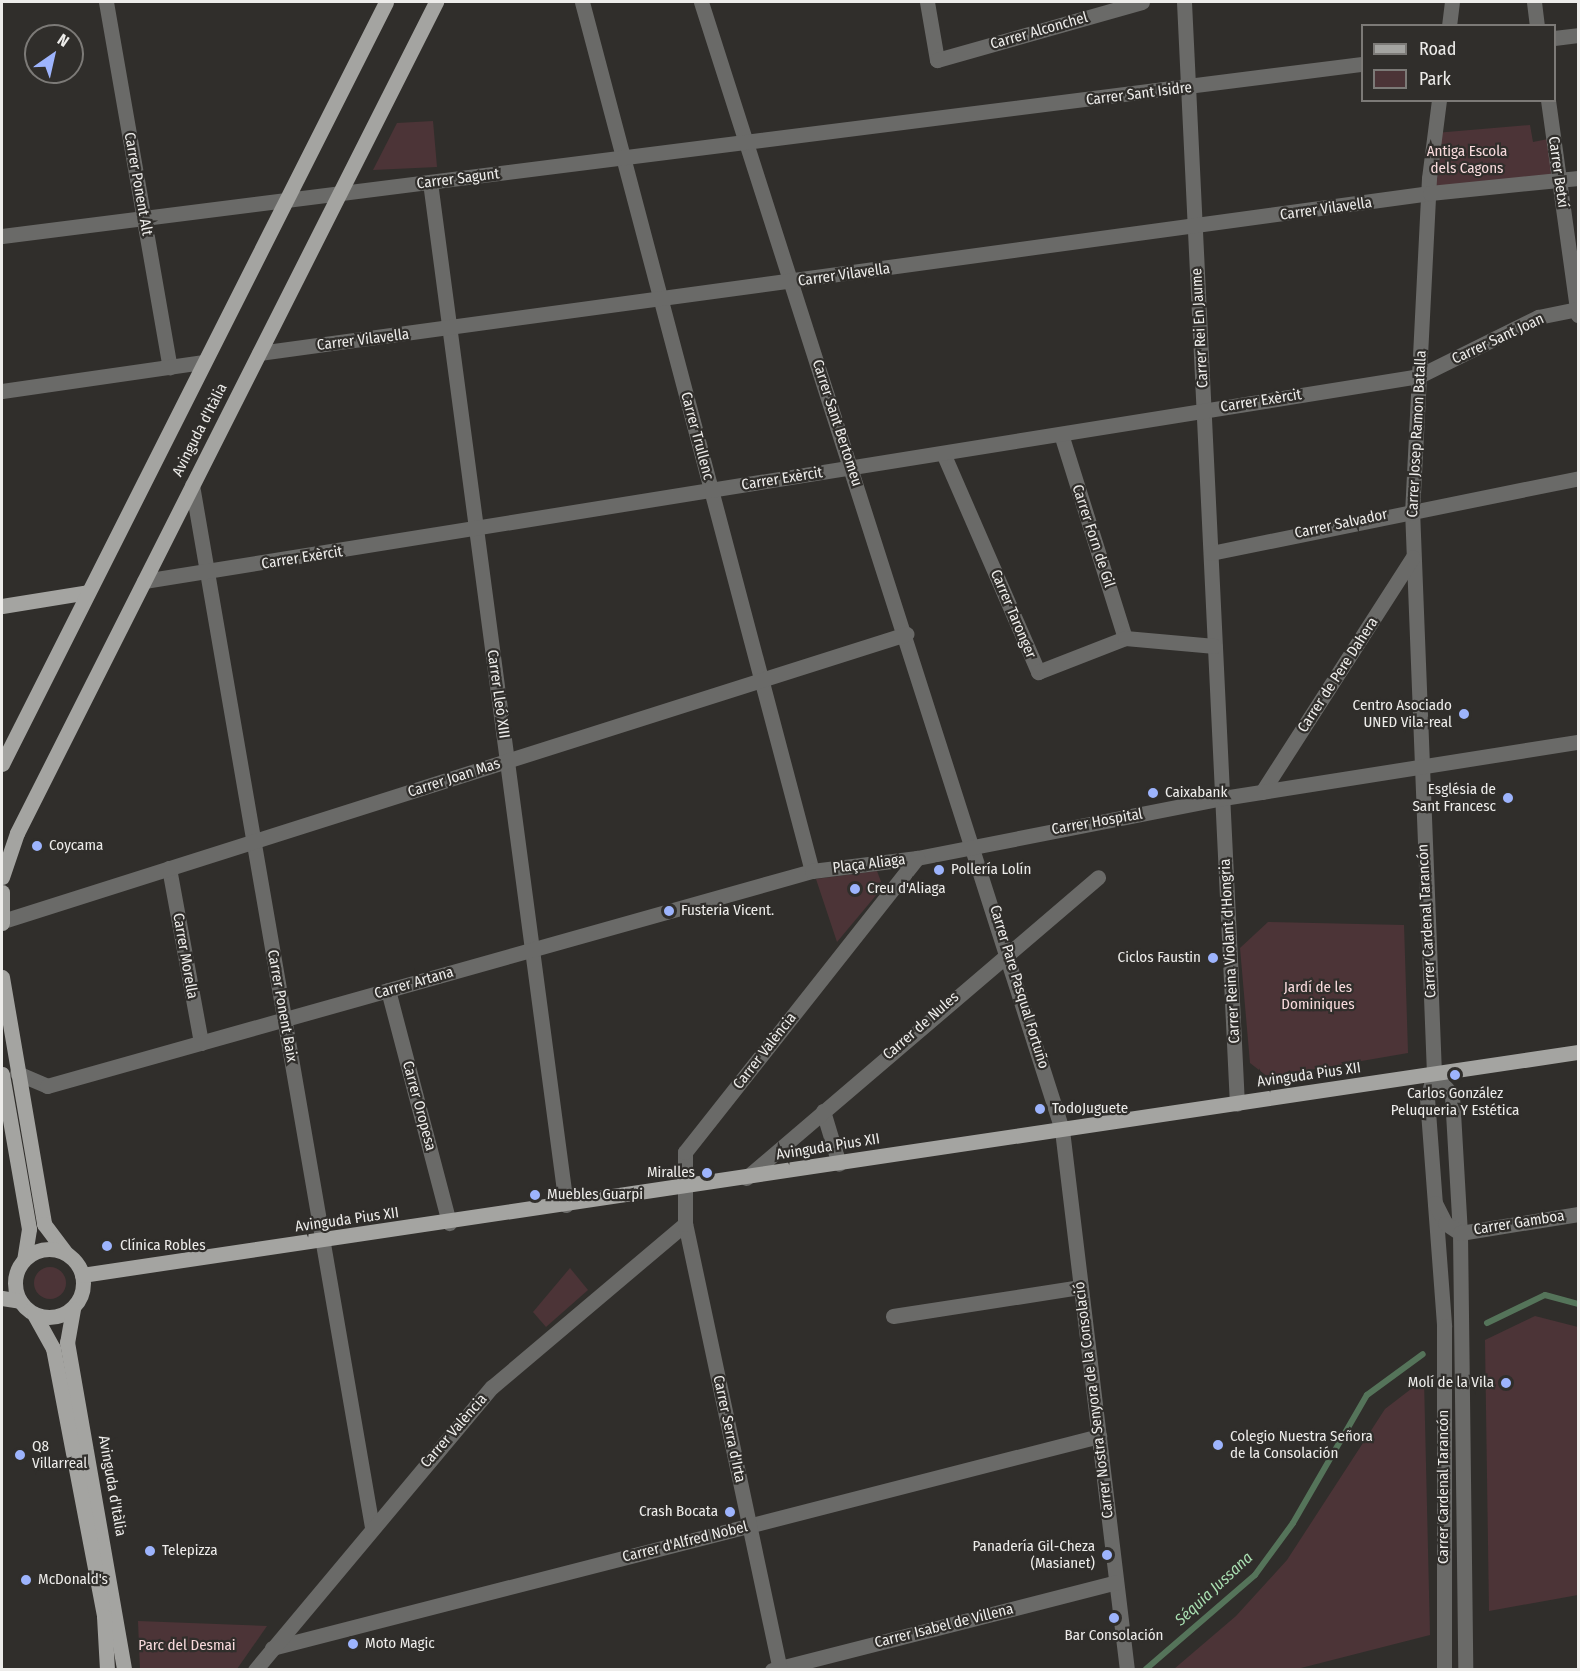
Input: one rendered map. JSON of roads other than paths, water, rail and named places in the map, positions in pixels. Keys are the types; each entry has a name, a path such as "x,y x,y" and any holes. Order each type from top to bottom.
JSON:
{"main road":[{"name":"Avinguda d'Itàlia","path":"2,764 386,2"},
{"name":"Avinguda d'Itàlia","path":"2,876 17,833 436,2"},
{"path":"2,606 88,592"},
{"path":"2,892 2,922"},
{"path":"2,977 44,1224 82,1275 83,1290 73,1309 54,1317 34,1314 20,1301 2,1298"},
{"name":"Avinguda Pius XII","path":"82,1275 323,1242 1578,1052"},
{"path":"2,1074 29,1229 24,1259 16,1273 2,1280"},
{"path":"24,1259 44,1249 66,1253"},
{"path":"16,1273 20,1301"},
{"name":"Avinguda d'Itàlia","path":"73,1309 67,1342 124,1670"},
{"name":"Avinguda d'Itàlia","path":"34,1314 53,1348 104,1616 107,1670"}],"street":[{"name":"Carrer Ponent Alt","path":"106,2 170,367"},
{"name":"Carrer Trullenc","path":"582,2 812,871"},
{"name":"Carrer Sant Bertomeu","path":"701,2 974,844"},
{"name":"Carrer Alconchel","path":"927,2 936,60 1142,2"},
{"name":"Carrer Rei En Jaume","path":"1184,2 1223,798"},
{"path":"1449,24 1452,2"},
{"path":"1534,2 1537,24"},
{"path":"1556,38 1578,34"},
{"name":"Carrer Sant Isidre","path":"914,122 1188,89 1361,63"},
{"name":"Carrer Josep Ramon Batalla","path":"1419,768 1412,509 1430,193 1439,102"},
{"name":"Carrer Betxí","path":"1548,102 1578,311"},
{"name":"Carrer Sagunt","path":"2,236 914,122"},
{"name":"Carrer Vilavella","path":"259,353 450,329 1430,193 1560,182 1578,178"},
{"name":"Carrer Lleó XIII","path":"430,182 566,1205"},
{"name":"Carrer Sant Joan","path":"1419,376 1538,317 1578,311"},
{"path":"2,391 204,362"},
{"name":"Carrer Exèrcit","path":"144,581 207,573 1419,376"},
{"name":"Carrer Forn de Gil","path":"1061,434 1125,638"},
{"name":"Carrer Taronger","path":"943,453 1038,672 1125,638 1215,646"},
{"name":"Carrer Salvador","path":"1211,553 1412,509 1578,478"},
{"name":"Carrer Ponent Baix","path":"192,485 372,1527"},
{"name":"Carrer de Pere Dahera","path":"1262,792 1413,557"},
{"name":"Carrer Joan Mas","path":"2,922 906,634"},
{"name":"Carrer Hospital","path":"917,858 974,844 1223,798 1578,742"},
{"name":"Carrer Cardenal Tarancón","path":"1419,768 1434,1074 1427,1098 1444,1326 1443,1670"},
{"name":"Carrer Reina Violant d'Hongria","path":"1223,798 1237,1104"},
{"name":"Carrer Pare Pasqual Fortuño","path":"974,844 1062,1130"},
{"name":"Plaça Aliaga","path":"812,871 917,858"},
{"name":"Plaça Aliaga","path":"844,950 917,858"},
{"name":"Carrer Morella","path":"170,868 201,1043"},
{"name":"Carrer Artana","path":"17,1072 46,1086 812,871"},
{"name":"Carrer de Nules","path":"746,1178 1008,951 1098,877"},
{"name":"Carrer València","path":"682,1188 685,1152 844,950"},
{"name":"Carrer Oropesa","path":"388,990 449,1223"},
{"name":"Carrer Cardenal Tarancón","path":"1434,1074 1452,1095 1460,1233 1465,1670"},
{"path":"823,1112 839,1164"},
{"name":"Carrer Nostra Senyora de la Consolació","path":"1062,1130 1127,1670"},
{"name":"Carrer Serra d'Irta","path":"682,1188 685,1224 777,1669"},
{"name":"Carrer Cardenal Tarancón","path":"1433,1198 1444,1224 1460,1233"},
{"name":"Carrer Gamboa","path":"1460,1233 1578,1214"},
{"name":"Carrer València","path":"255,1670 492,1386 685,1224"},
{"path":"893,1316 1081,1287"},
{"name":"Carrer d'Alfred Nobel","path":"272,1648 1099,1436"},
{"name":"Carrer Isabel de Villena","path":"777,1669 1116,1582"}],"waterway":[{"name":"Séquia Jussana","path":"1487,1323 1545,1295 1578,1304"},
{"name":"Séquia Jussana","path":"1146,1669 1255,1575 1293,1523 1367,1395 1423,1354"}],"place":[{"name":"Centro Asociado UNED Vila-real","path":"1464,714"},
{"name":"Caixabank","path":"1153,793"},
{"name":"Església de Sant Francesc","path":"1508,798"},
{"name":"Coycama","path":"37,846"},
{"name":"Pollería Lolín","path":"939,870"},
{"name":"Creu d'Aliaga","path":"855,889"},
{"name":"Fusteria Vicent.","path":"669,911"},
{"name":"Ciclos Faustin","path":"1213,958"},
{"name":"Carlos González Peluqueria Y Estética","path":"1455,1075"},
{"name":"TodoJuguete","path":"1040,1109"},
{"name":"Miralles","path":"707,1173"},
{"name":"Muebles Guarpi","path":"535,1195"},
{"name":"Clínica Robles","path":"107,1246"},
{"name":"Molí de la Vila","path":"1506,1383"},
{"name":"Colegio Nuestra Señora de la Consolación","path":"1218,1445"},
{"name":"Q8 Villarreal","path":"20,1455"},
{"name":"Crash Bocata","path":"730,1512"},
{"name":"Telepizza","path":"150,1551"},
{"name":"Panadería Gil-Cheza (Masianet)","path":"1107,1555"},
{"name":"McDonald's","path":"26,1580"},
{"name":"Bar Consolación","path":"1114,1618"},
{"name":"Moto Magic","path":"353,1644"}],"park label":[{"name":"Antiga Escola dels Cagons","path":"1467,160"},
{"name":"Jardí de les Dominiques","path":"1318,996"},
{"name":"Parc del Desmai","path":"187,1646"}]}
